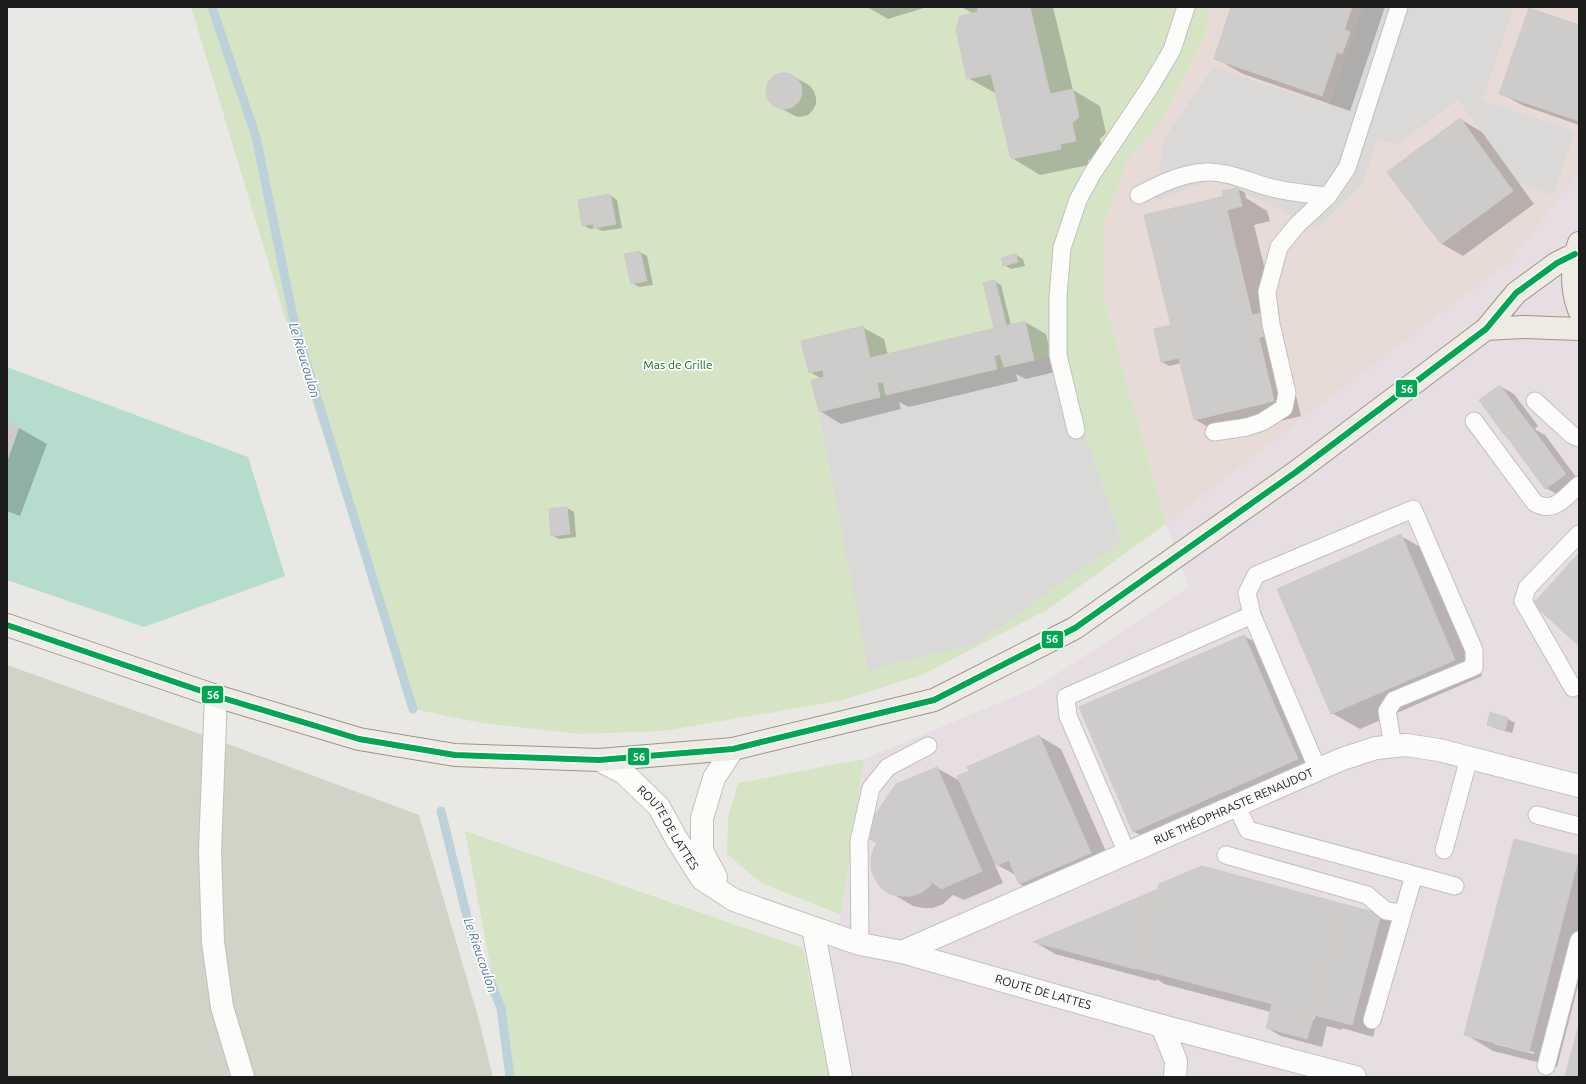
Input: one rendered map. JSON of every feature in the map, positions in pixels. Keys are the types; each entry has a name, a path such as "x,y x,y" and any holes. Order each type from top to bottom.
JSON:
{"main road":[{"path":"1577,249 1573,270 1573,285 1579,310"},
{"path":"7,625 216,696 359,739 455,755 598,760 733,749 934,700 1075,628 1296,472 1486,329 1516,293 1577,249"},
{"path":"1486,329 1523,327 1579,329"}],"street":[{"path":"216,696 210,851 213,942 222,1007 243,1077"},
{"name":"RUE THÉOPHRASTE RENAUDOT","path":"902,952 1342,759 1376,748 1412,746 1439,750 1579,786"},
{"name":"ROUTE DE LATTES","path":"733,749 714,778 708,794 702,818 702,851 718,881 734,900"},
{"name":"ROUTE DE LATTES","path":"598,760 624,773 659,807 676,838 702,879 734,900 860,944 902,952 1162,1026 1355,1077"},
{"path":"813,928 841,1077"},
{"path":"1162,1026 1176,1061 1175,1077"}],"lane":[{"path":"1076,430 1058,355 1058,297 1062,248 1078,200 1092,174 1150,87 1172,50 1186,7"},
{"path":"1214,432 1247,427 1262,422 1284,408 1287,393 1271,324 1267,292 1279,247 1297,225 1328,196 1347,168 1399,7"},
{"path":"1139,195 1170,179 1206,172 1241,177 1265,186 1302,194 1328,196"},
{"path":"1535,401 1572,436 1579,438"},
{"path":"1474,421 1535,503 1547,507 1554,506 1579,485"},
{"path":"1318,770 1252,615 1247,593 1256,575 1413,509 1474,650 1474,667 1394,700 1387,711 1394,746"},
{"path":"1573,688 1523,601 1527,588 1579,534"},
{"path":"1127,853 1068,716 1066,697 1252,615"},
{"path":"860,944 859,841 871,788 888,767 928,746"},
{"path":"1444,850 1469,758"},
{"path":"1236,806 1248,830 1455,886"},
{"path":"1537,815 1579,826"},
{"path":"1226,855 1367,895 1386,911 1402,913"},
{"path":"1372,1020 1414,875"},
{"path":"1546,1066 1579,940"}],"shaded area":[{"path":"1212,7 1579,7 1579,174 1510,262 1166,524 1104,299 1103,227 1127,162 1164,116 1205,36"},
{"path":"1363,7 1505,7 1513,10 1482,100 1575,132 1553,195 1519,183 1458,100 1397,144 1377,139 1363,184 1317,228 1216,179 1156,200 1164,139 1213,67 1329,106"},
{"path":"1579,174 1579,1077 854,1077 827,958 841,915 864,759 1037,687 1189,587 1166,524 1510,262"},
{"path":"1058,355 1122,542 1079,570 976,644 868,670 819,412"},
{"path":"7,665 220,741 419,815 479,1020 493,1077 7,1077"}],"green space":[{"name":"Mas de Grille","path":"191,7 1212,7 1205,35 1164,116 1127,162 1103,227 1104,299 1166,524 1047,610 922,675 839,701 663,731 581,734 481,723 413,709 287,324"},
{"path":"7,367 248,457 285,576 144,627 7,580"},
{"path":"864,759 841,915 761,883 727,854 728,818 738,783"},
{"path":"465,831 803,948 829,1077 510,1077"}],"building":[{"path":"977,7 1030,7 1050,94 1073,89 1079,117 1072,123 1076,141 1060,144 1061,149 1011,159 991,74 967,79 956,29 960,16 978,12"},
{"path":"1231,7 1352,7 1322,96 1214,59"},
{"path":"1529,8 1579,25 1579,121 1499,94"},
{"path":"1345,30 1350,32 1342,54 1337,52"},
{"path":"788,73 797,78 801,84 801,98 797,104 788,109 780,109 771,104 767,98 766,87 771,78 777,74"},
{"path":"1460,118 1513,191 1441,244 1387,172"},
{"path":"1238,188 1239,193 1224,197 1222,191"},
{"path":"1239,193 1242,206 1227,210 1252,315 1248,316 1254,339 1259,338 1274,401 1194,420 1144,215"},
{"path":"610,194 616,224 594,228 588,198"},
{"path":"588,198 593,224 582,226 578,200"},
{"path":"640,251 647,281 631,284 624,254"},
{"path":"1016,254 1018,262 1003,266 1001,258"},
{"path":"995,280 1004,316 992,319 983,283"},
{"path":"1262,313 1268,335 1254,339 1248,316"},
{"path":"1004,316 1006,325 994,328 992,319"},
{"path":"1025,321 1034,360 1004,367 1000,354 994,356 997,369 886,395 883,382 877,383 880,397 819,412 811,380 824,377 823,370 809,373 801,341 863,326 870,358"},
{"path":"1171,325 1179,358 1161,362 1154,329"},
{"path":"1500,385 1524,418 1503,433 1479,400"},
{"path":"1524,418 1530,425 1510,441 1503,433"},
{"path":"7,423 19,427 7,461"},
{"path":"1530,425 1566,474 1545,489 1510,441"},
{"path":"567,507 570,534 551,536 549,509"},
{"path":"1401,534 1455,660 1331,714 1277,589"},
{"path":"1579,553 1579,646 1533,604"},
{"path":"1244,635 1298,759 1133,832 1079,707"},
{"path":"1490,712 1508,718 1505,730 1487,725"},
{"path":"1039,735 1091,853 1019,884 1009,860 996,866 957,776 969,771 967,767"},
{"path":"937,767 982,871 941,889 932,882 930,886 921,893 911,896 890,894 881,888 871,869 871,858 877,844 867,837 870,822 896,784"},
{"path":"1514,839 1579,856 1529,1052 1464,1035"},
{"path":"1202,866 1343,904 1314,1015 1135,968 1155,891 1157,890 1159,884"},
{"path":"1156,890 1135,969 1033,942 1036,941"},
{"path":"1343,904 1381,914 1352,1025 1314,1015"},
{"path":"1272,1004 1314,1015 1307,1039 1266,1028"},
{"path":"1579,1024 1579,1077 1565,1077"}],"waterway":[{"name":"Le Rieucoulon","path":"212,7 256,137 295,326 413,709"},
{"name":"Le Rieucoulon","path":"441,811 472,937 501,1008 510,1077"}],"transit line":[{"name":"56","path":"7,625 216,696 359,739 455,755 599,760 733,749 934,700 1075,628 1296,472 1486,329 1516,293 1557,263 1575,254"}]}
